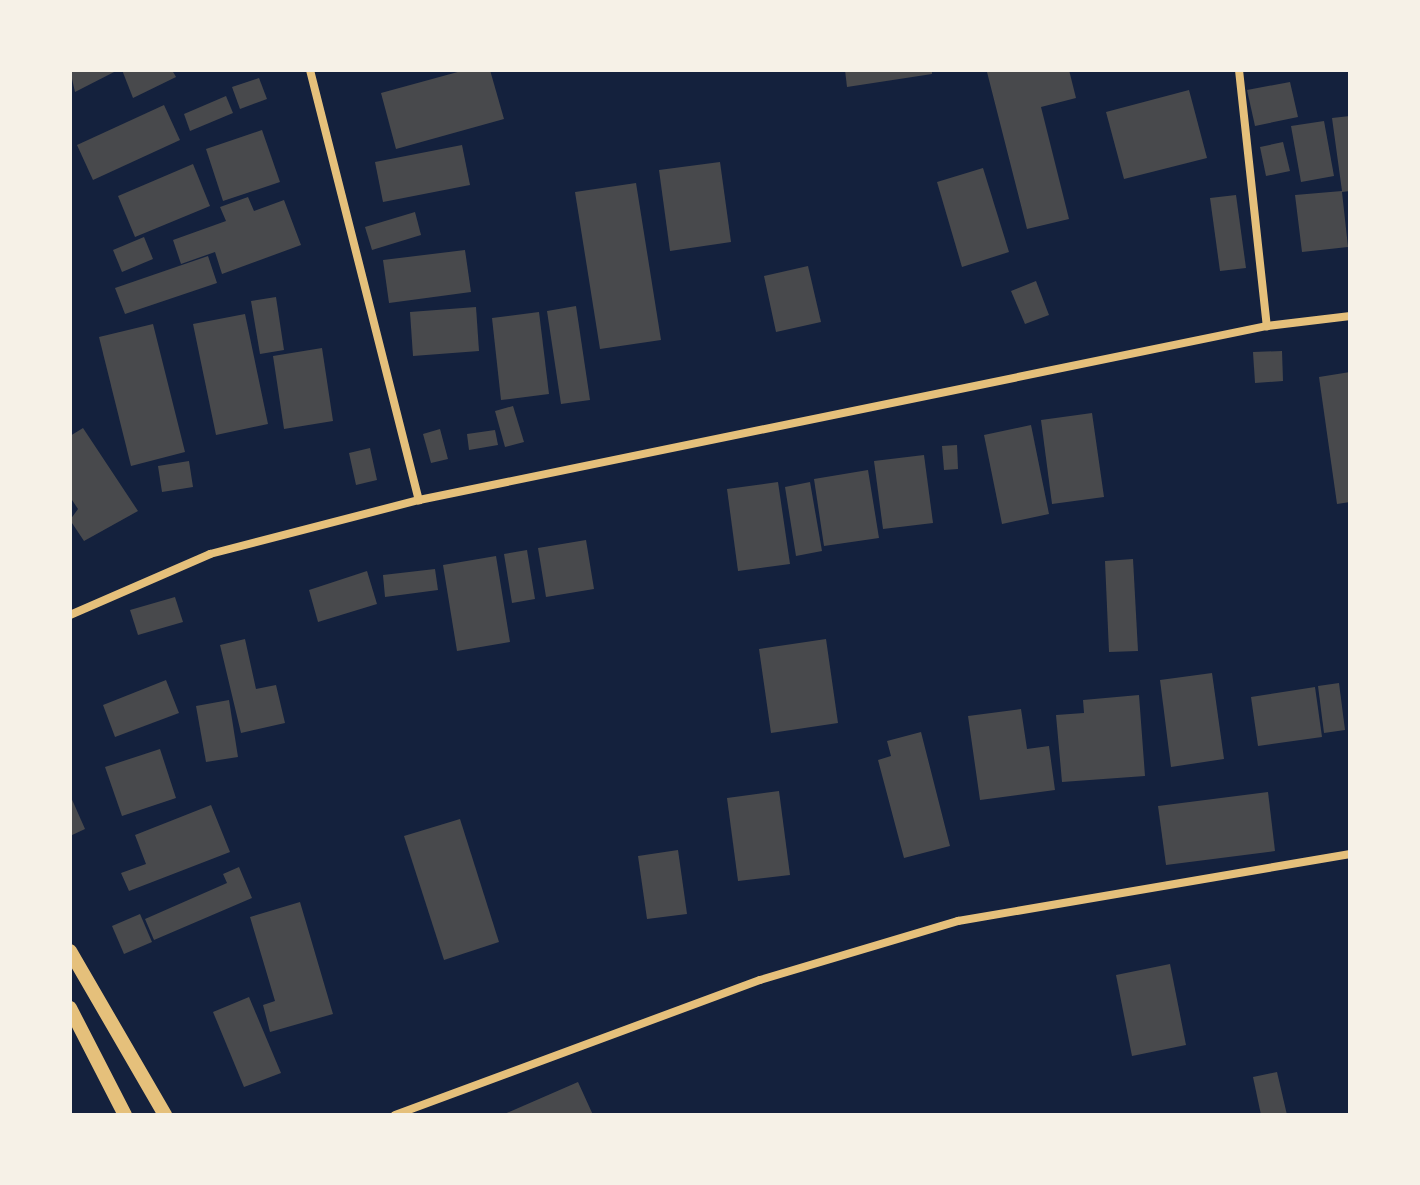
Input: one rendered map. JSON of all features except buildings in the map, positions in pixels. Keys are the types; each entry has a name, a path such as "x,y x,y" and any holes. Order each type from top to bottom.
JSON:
{"street":[{"path":"310,70 419,500"},
{"path":"1239,70 1267,326"},
{"path":"70,615 210,554 419,500 1267,326 1350,316"},
{"path":"395,1115 760,980 958,921 1350,854"},
{"path":"70,951 165,1115"},
{"path":"70,1008 125,1115"}]}
